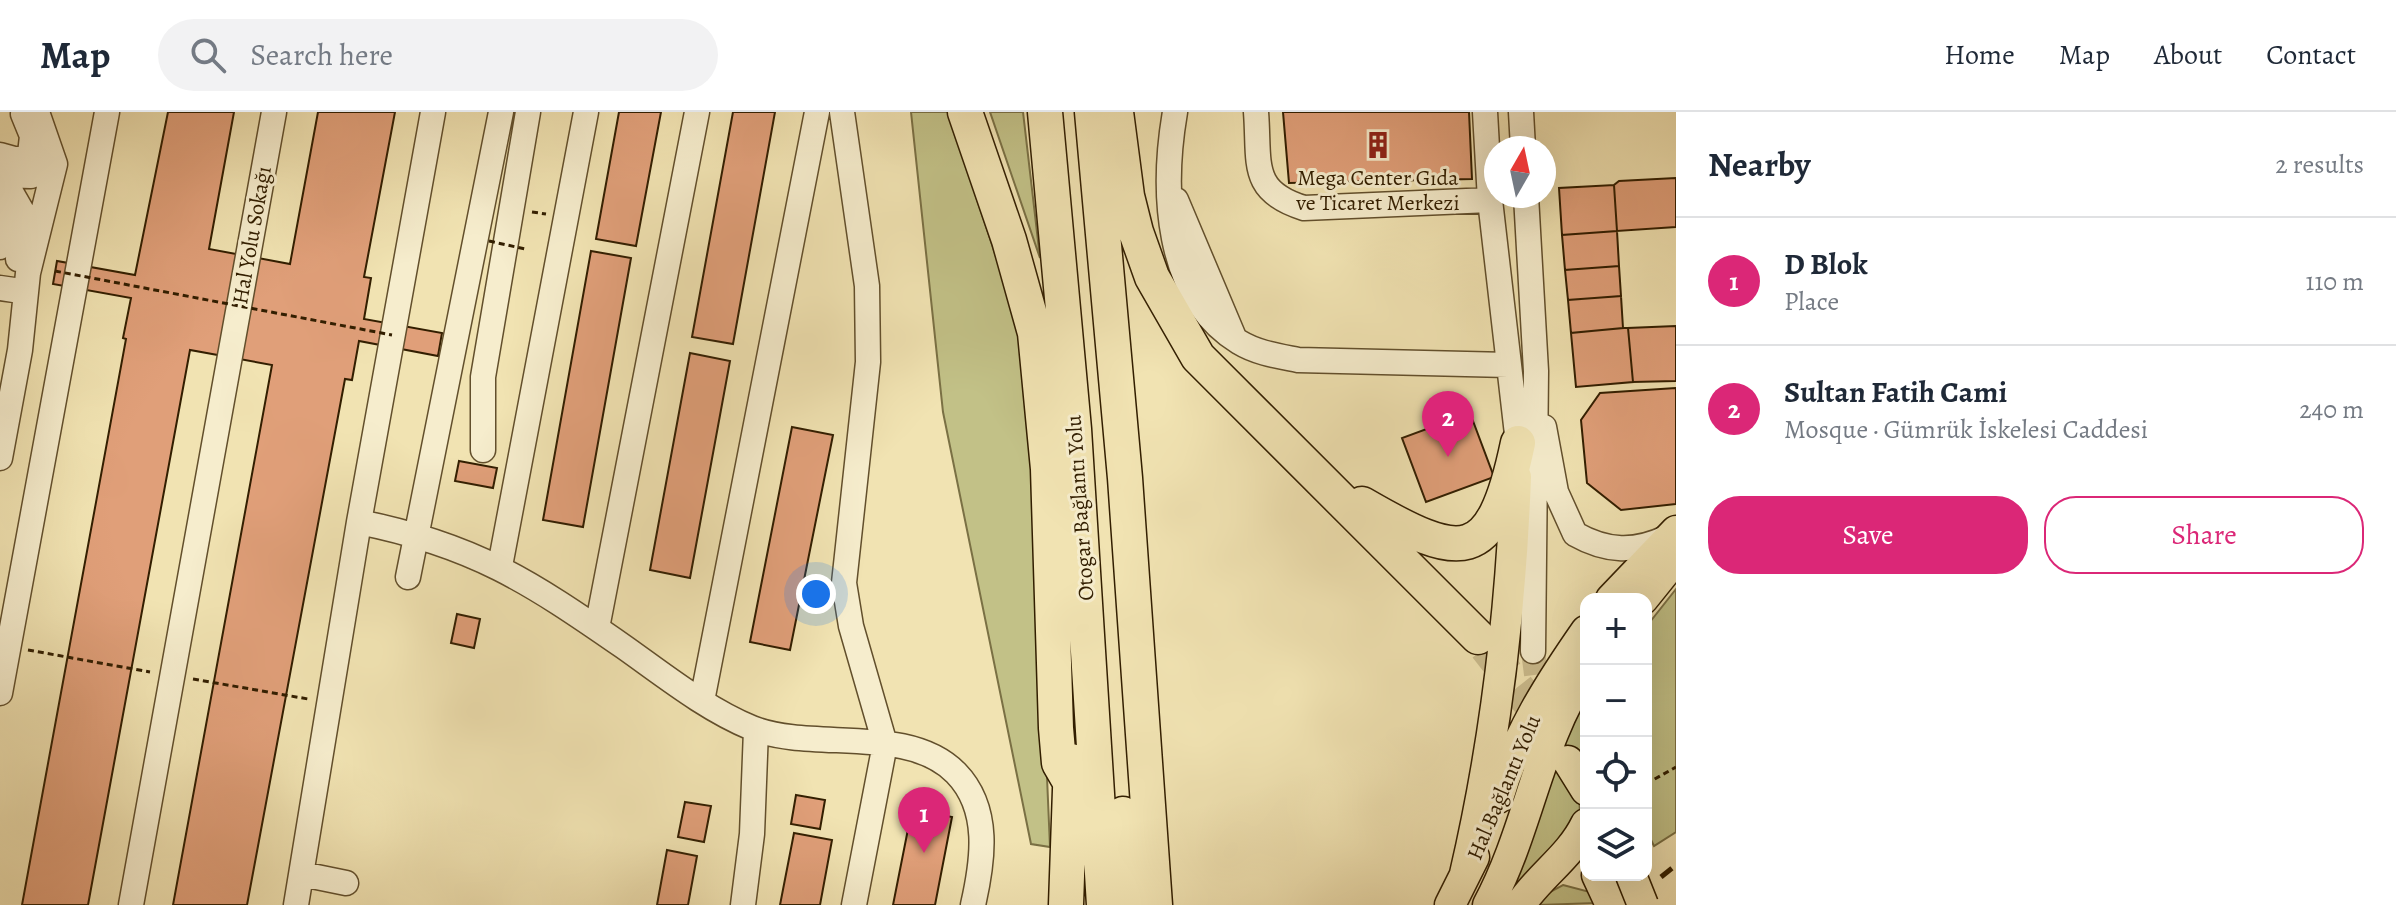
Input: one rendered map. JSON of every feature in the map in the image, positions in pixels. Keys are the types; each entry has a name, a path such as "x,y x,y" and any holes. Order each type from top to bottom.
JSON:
{"highway":[{"path":"965,112 1009,240 1035,333 1049,483 1056,728 1059,763 1070,782"},
{"name":"Otogar Bağlantı Yolu","path":"1045,112 1074,429 1104,905"},
{"name":"Otogar Bağlantı Yolu","path":"1076,112 1128,905"},
{"path":"1092,112 1125,478 1155,905"},
{"path":"1116,112 1127,196 1136,232 1152,277 1198,357 1478,637"},
{"path":"1066,905 1070,782 1065,479 1074,429"},
{"path":"1309,465 1359,502 1408,531 1431,541 1461,543 1476,539 1495,520 1507,494 1518,443"}],"main road":[{"path":"1465,874 1487,774 1502,653 1518,443"},
{"path":"1618,593 1675,542"},
{"path":"1646,593 1675,542"},
{"name":"Hal Bağlantı Yolu","path":"1450,905 1493,814 1510,756 1539,702 1580,640"},
{"name":"Hal Bağlantı Yolu","path":"1488,905 1513,851 1554,724 1580,680"},
{"path":"1568,761 1580,780"},
{"path":"1520,905 1541,877 1569,853 1580,834"},
{"path":"1541,877 1563,866 1580,873"},
{"path":"1633,881 1643,905"}],"street":[{"path":"1,174 30,154 32,136 22,112"},
{"path":"0,458 20,350 28,273 55,164 37,112"},
{"path":"0,693 69,275 107,112"},
{"name":"Hal Yolu Sokağı","path":"131,905 274,112"},
{"path":"296,905 359,522 433,112"},
{"path":"408,577 501,112"},
{"path":"483,450 483,377 528,112"},
{"path":"500,566 586,112"},
{"path":"597,628 697,112"},
{"path":"702,701 817,112"},
{"path":"842,112 867,286 868,362 864,424 844,583 851,626 885,744 854,905"},
{"path":"1175,112 1168,192 1177,248 1205,312 1234,338 1266,354 1298,360 1508,365"},
{"path":"1256,112 1265,187 1278,200 1304,208 1484,200"},
{"path":"1485,112 1486,136"},
{"path":"1521,112 1522,136"},
{"path":"1,174 31,176 55,164"},
{"path":"0,247 10,219 1,174"},
{"path":"0,376 7,289 23,213 1,174"},
{"path":"1491,208 1518,443"},
{"path":"1527,208 1535,406 1533,651"},
{"path":"1535,406 1548,436 1556,492 1575,534 1592,544 1627,549 1675,542"},
{"path":"359,522 416,533 500,566 702,701 756,730 793,737 885,744 923,752 944,763 958,774 970,793 983,844 973,905"},
{"path":"743,905 752,834 756,730"},
{"path":"302,874 346,883"}],"path":[{"path":"489,241 525,249"},
{"path":"69,275 392,336"},
{"path":"1652,781 1676,767"}],"shaded area":[{"path":"911,112 948,112 1022,335 1031,405 1050,847 1031,844 943,412"},
{"path":"990,112 1023,112 1040,258"},
{"path":"1676,589 1676,832 1654,846 1652,842 1652,619"},
{"path":"1580,698 1580,814 1507,905 1500,905"},
{"path":"1563,885 1590,892 1596,903 1539,905 1548,893"}],"building":[{"path":"168,112 234,112 209,249 290,264 318,112 395,112 364,277 371,278 364,319 442,333 438,356 359,341 352,380 345,379 247,905 173,905 272,365 190,350 88,905 22,905 131,298 53,284 57,261 135,275"},
{"path":"619,112 661,112 636,246 596,239"},
{"path":"733,112 775,112 733,344 692,337"},
{"name":"Mega Center Gıda ve Ticaret Merkezi","path":"1283,112 1469,112 1472,179 1289,183"},
{"path":"1676,178 1676,227 1617,231 1614,185 1619,181"},
{"path":"1614,185 1617,231 1562,235 1559,188"},
{"path":"1617,231 1619,266 1565,270 1562,235"},
{"path":"591,251 631,258 583,527 543,520"},
{"path":"1619,266 1621,296 1568,300 1565,270"},
{"path":"1621,296 1623,328 1571,333 1568,300"},
{"path":"1676,326 1676,381 1633,382 1628,328"},
{"path":"1628,328 1633,382 1576,387 1571,333"},
{"path":"690,353 730,361 690,578 650,570"},
{"path":"1676,388 1676,504 1621,510 1587,483 1581,420 1600,393"},
{"path":"1470,413 1494,477 1426,502 1402,438"},
{"path":"792,427 833,435 790,650 750,642"},
{"path":"459,461 497,468 493,488 455,481"},
{"path":"457,614 480,619 474,648 451,643"},
{"path":"796,795 825,800 820,829 791,824"},
{"path":"685,802 711,806 704,842 678,837"},
{"path":"912,809 952,817 935,905 893,905"},
{"path":"794,833 832,840 820,905 780,905"},
{"path":"667,850 697,856 688,905 657,905"}],"tunnel":[{"path":"1486,647 1542,719"},
{"path":"1533,651 1541,713"}],"railway":[{"path":"1661,877 1676,865"}],"place":[{"name":"Mega Center Gıda ve Ticaret Merkezi","path":"1378,145"},
{"name":"Sultan Fatih Cami","path":"1448,457"},
{"name":"D Blok","path":"924,853"}]}
